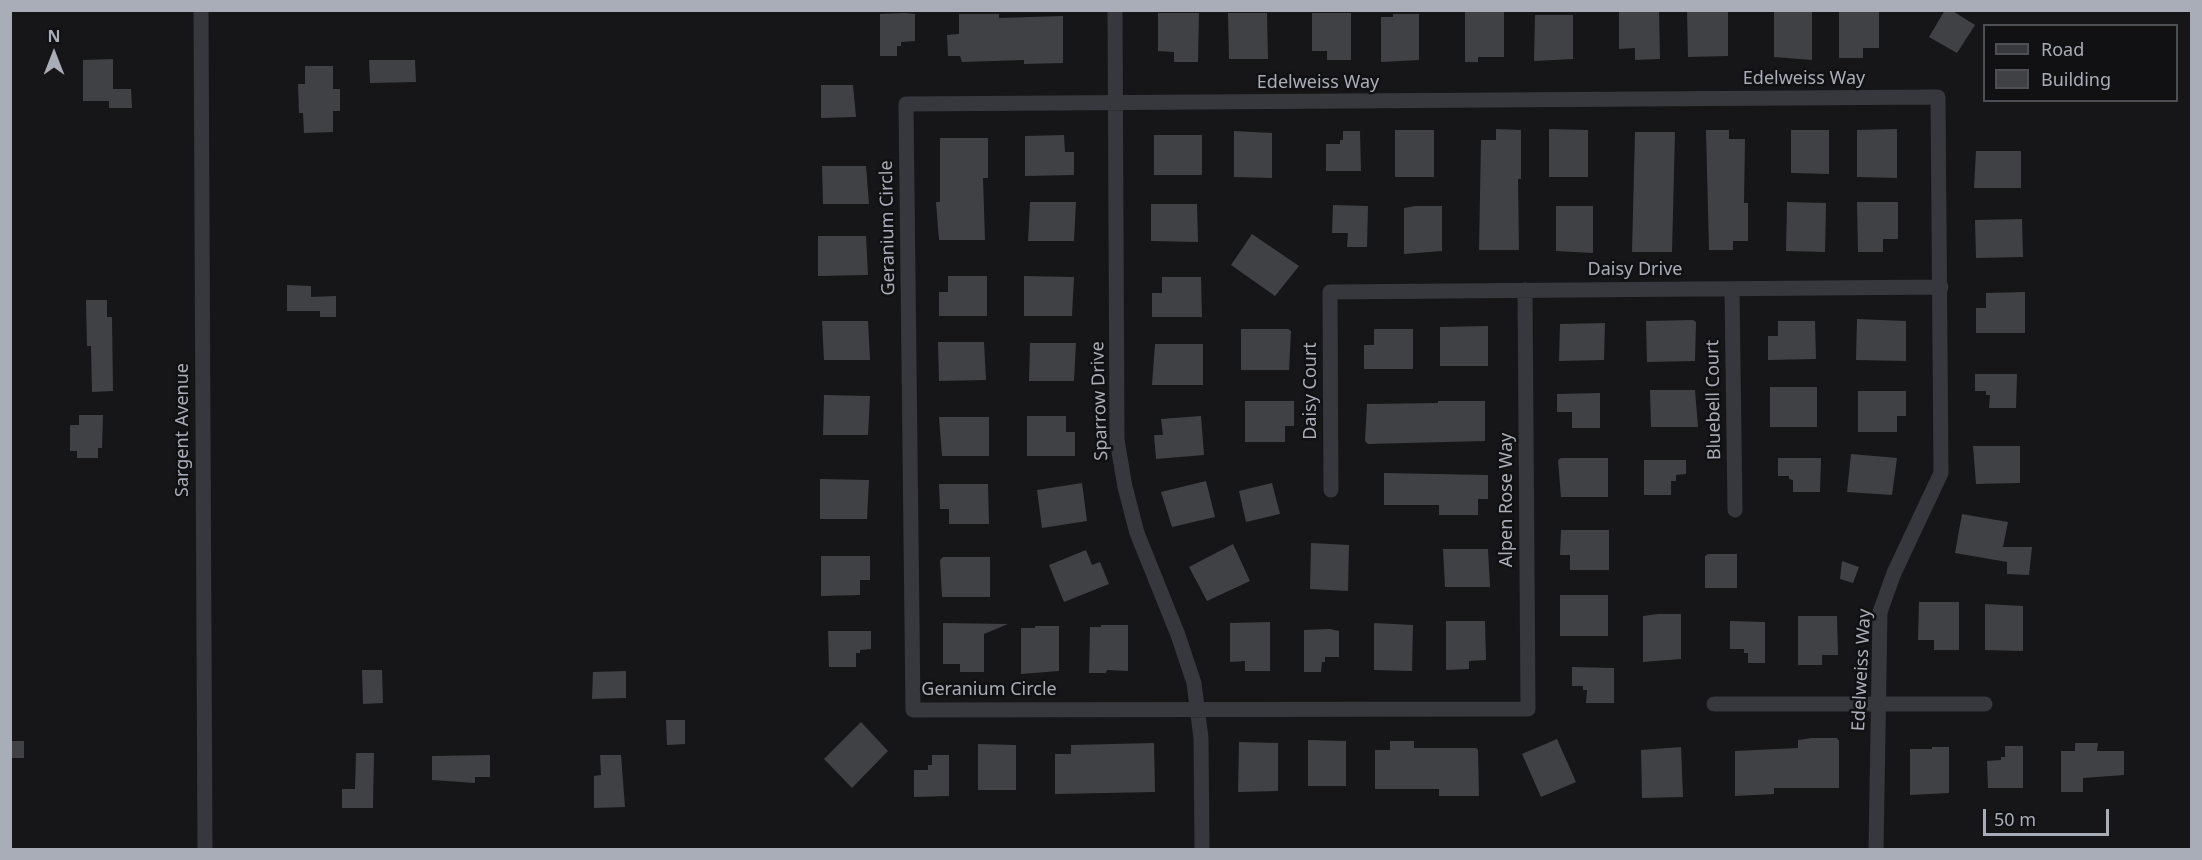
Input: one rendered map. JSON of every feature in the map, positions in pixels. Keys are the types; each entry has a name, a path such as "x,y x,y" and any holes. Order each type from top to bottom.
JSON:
{"street":[{"name":"Sargent Avenue","path":"201,10 205,849"},
{"name":"Sparrow Drive","path":"1115,10 1117,440 1125,487 1137,533 1178,634 1199,710 1202,849"},
{"name":"Edelweiss Way","path":"906,104 1938,97 1941,473 1894,573 1880,612 1876,849"},
{"name":"Geranium Circle","path":"906,104 913,710 1528,709"},
{"name":"Daisy Drive","path":"1330,292 1941,287"},
{"name":"Bluebell Court","path":"1732,289 1735,510"},
{"name":"Alpen Rose Way","path":"1525,290 1528,709"},
{"name":"Daisy Court","path":"1330,292 1331,490"},
{"path":"1714,704 1985,704"}],"building":[{"path":"1619,10 1659,10 1660,59 1635,60 1635,48 1619,49"},
{"path":"1687,10 1728,10 1728,56 1688,57"},
{"path":"1839,10 1879,10 1879,48 1863,48 1863,58 1839,58"},
{"path":"1945,10 1951,10 1975,25 1957,53 1929,37"},
{"path":"1465,12 1504,12 1504,57 1478,57 1478,62 1465,62"},
{"path":"1774,12 1812,12 1812,60 1774,57"},
{"path":"1158,13 1199,13 1198,62 1174,62 1174,52 1158,51"},
{"path":"1228,13 1267,13 1268,59 1229,59"},
{"path":"1312,13 1351,13 1351,60 1327,60 1327,51 1312,51"},
{"path":"880,14 915,14 915,41 901,42 901,46 897,46 897,56 880,56"},
{"path":"959,14 999,14 999,18 1063,16 1063,63 1024,64 1024,60 962,62 960,56 948,56 947,35 959,34"},
{"path":"1393,14 1419,14 1419,60 1381,62 1381,17 1393,17"},
{"path":"1535,15 1573,15 1573,59 1534,61"},
{"path":"113,59 113,89 131,89 132,108 109,108 109,101 83,101 83,60"},
{"path":"369,60 415,60 416,82 370,83"},
{"path":"305,66 333,66 333,89 340,89 340,111 333,111 333,132 304,133 303,113 299,113 298,84 305,84"},
{"path":"821,85 853,85 856,117 821,118"},
{"path":"1496,129 1521,130 1521,179 1518,179 1519,250 1479,250 1481,140 1496,140"},
{"path":"1549,129 1588,130 1588,177 1549,177"},
{"path":"1897,129 1897,178 1857,177 1857,130"},
{"path":"1395,130 1434,130 1434,177 1395,177"},
{"path":"1706,130 1729,130 1729,139 1745,139 1744,203 1748,203 1748,241 1733,241 1733,250 1709,250"},
{"path":"1791,130 1829,130 1829,174 1791,173"},
{"path":"1234,131 1272,133 1272,178 1234,177"},
{"path":"1343,131 1360,131 1361,171 1326,171 1326,144 1340,144 1340,140 1343,140"},
{"path":"1635,132 1675,132 1672,252 1632,252"},
{"path":"1064,135 1065,152 1074,152 1074,175 1025,176 1025,136"},
{"path":"1154,135 1202,135 1202,175 1154,175"},
{"path":"940,138 988,138 988,178 983,178 985,240 939,240 936,202 940,202"},
{"path":"1976,151 2021,151 2021,188 1974,188"},
{"path":"822,166 866,166 869,204 823,204"},
{"path":"1030,202 1076,202 1074,241 1028,241"},
{"path":"1787,202 1826,203 1825,252 1786,251"},
{"path":"1857,202 1898,202 1898,239 1883,239 1883,252 1858,252"},
{"path":"1151,204 1197,204 1198,242 1151,241"},
{"path":"1333,205 1368,206 1367,247 1347,247 1348,233 1332,233"},
{"path":"1442,206 1442,251 1404,254 1404,208"},
{"path":"1556,206 1593,206 1593,253 1556,251"},
{"path":"2022,219 2023,257 1976,258 1975,220"},
{"path":"1252,234 1299,266 1275,296 1231,265"},
{"path":"818,236 866,236 868,275 818,276"},
{"path":"948,276 987,276 987,316 939,316 939,292 948,292"},
{"path":"1024,276 1074,277 1072,316 1024,316"},
{"path":"1162,277 1201,277 1202,317 1152,317 1152,293 1162,293"},
{"path":"287,285 311,286 311,297 336,296 336,317 320,317 320,311 287,311"},
{"path":"2025,292 2025,333 1976,333 1976,308 1986,308 1986,293"},
{"path":"86,300 107,300 107,317 112,317 113,391 92,392 91,346 87,346"},
{"path":"1857,319 1906,321 1906,361 1856,360"},
{"path":"1693,320 1696,322 1695,361 1647,362 1646,321"},
{"path":"822,321 868,321 870,360 824,360"},
{"path":"1778,321 1815,321 1816,359 1768,360 1768,336 1778,336"},
{"path":"1605,323 1604,360 1559,361 1560,324"},
{"path":"1488,326 1488,366 1440,366 1440,327"},
{"path":"1241,329 1288,329 1291,331 1289,370 1241,370"},
{"path":"1374,329 1413,329 1413,369 1364,369 1364,345 1374,345"},
{"path":"938,342 984,342 986,380 939,381"},
{"path":"1030,343 1076,343 1074,381 1029,381"},
{"path":"1155,344 1203,344 1203,385 1152,385"},
{"path":"1975,374 2017,374 2016,408 1989,408 1990,395 1986,395 1986,391 1975,391"},
{"path":"1770,387 1817,387 1817,427 1770,427"},
{"path":"1650,390 1695,390 1698,427 1651,427"},
{"path":"1858,391 1906,391 1906,416 1897,416 1897,432 1858,432"},
{"path":"1600,393 1600,428 1572,428 1572,412 1557,412 1557,394"},
{"path":"824,395 870,396 868,435 823,435"},
{"path":"1245,401 1294,401 1294,426 1285,426 1285,442 1245,442"},
{"path":"1438,401 1485,401 1485,441 1368,444 1365,441 1367,404 1438,403"},
{"path":"79,415 103,415 102,448 98,448 98,458 77,458 77,451 70,451 70,425 79,425"},
{"path":"1027,416 1066,416 1066,432 1075,432 1075,456 1027,456"},
{"path":"1201,416 1204,455 1156,459 1154,435 1163,435 1161,419"},
{"path":"939,417 989,417 989,456 942,456"},
{"path":"1973,446 2020,446 2020,483 1976,484"},
{"path":"1851,454 1897,458 1892,495 1847,492"},
{"path":"1561,458 1608,458 1608,497 1561,497 1558,460"},
{"path":"1778,458 1821,458 1820,492 1793,492 1793,480 1789,479 1789,476 1778,476"},
{"path":"1644,460 1686,460 1686,474 1676,475 1676,481 1671,481 1671,495 1644,495"},
{"path":"1384,473 1488,475 1488,499 1478,499 1478,515 1439,515 1439,505 1384,505"},
{"path":"820,479 869,480 867,519 820,519"},
{"path":"1206,481 1215,517 1172,527 1161,492"},
{"path":"1082,483 1087,521 1042,528 1037,490"},
{"path":"1272,483 1280,514 1246,522 1239,491"},
{"path":"939,484 988,484 989,524 949,524 949,509 940,509"},
{"path":"1962,514 2008,522 2003,547 2032,547 2029,575 2007,574 2007,562 1955,553"},
{"path":"1561,530 1609,530 1609,570 1570,570 1570,555 1560,555"},
{"path":"1311,543 1349,545 1348,591 1310,589"},
{"path":"1233,544 1250,581 1207,601 1189,567"},
{"path":"1443,549 1488,549 1490,587 1445,587"},
{"path":"1086,550 1092,565 1100,562 1109,584 1064,602 1049,565"},
{"path":"1708,554 1737,554 1737,588 1705,588 1705,556"},
{"path":"821,556 870,556 870,580 860,580 860,595 821,596"},
{"path":"943,557 990,557 990,597 942,597 940,560"},
{"path":"1842,561 1859,567 1853,583 1840,579"},
{"path":"1560,595 1608,595 1608,636 1560,636"},
{"path":"1919,602 1959,602 1959,650 1934,650 1934,640 1918,640"},
{"path":"1985,604 2023,606 2023,651 1985,650"},
{"path":"1681,614 1681,659 1643,662 1643,616"},
{"path":"1798,616 1837,616 1838,655 1822,655 1822,665 1798,665"},
{"path":"1446,621 1485,621 1486,660 1469,661 1469,669 1446,670"},
{"path":"1730,621 1765,622 1765,663 1748,663 1748,653 1744,653 1744,649 1730,649"},
{"path":"1270,622 1270,671 1245,671 1245,661 1230,662 1230,623"},
{"path":"943,623 1008,624 984,634 984,672 960,672 960,664 943,664"},
{"path":"1374,623 1413,625 1412,671 1374,670"},
{"path":"1101,625 1128,625 1128,671 1107,670 1106,673 1089,673 1090,627 1101,627"},
{"path":"1035,626 1059,626 1059,671 1021,674 1021,628 1035,628"},
{"path":"1304,630 1339,631 1339,657 1325,657 1321,672 1304,672"},
{"path":"828,631 871,631 871,649 860,650 860,653 856,653 856,667 829,667"},
{"path":"1572,667 1614,668 1614,703 1586,703 1587,690 1583,690 1583,686 1572,686"},
{"path":"362,670 382,670 383,703 363,704"},
{"path":"626,671 626,698 592,699 593,672"},
{"path":"666,720 685,720 685,744 667,745"},
{"path":"861,722 888,751 852,788 824,759"},
{"path":"1837,738 1839,741 1839,788 1774,788 1774,794 1735,796 1735,751 1798,748 1798,740"},
{"path":"1557,739 1576,782 1541,797 1522,754"},
{"path":"1308,740 1346,741 1346,786 1308,786"},
{"path":"10,741 24,741 24,758 10,758"},
{"path":"1390,741 1414,741 1414,748 1476,748 1478,750 1479,796 1439,796 1439,789 1375,789 1375,750 1390,750"},
{"path":"1239,742 1278,743 1278,791 1238,792"},
{"path":"1154,743 1155,792 1055,794 1055,754 1071,754 1071,745"},
{"path":"2075,743 2098,743 2097,751 2124,751 2124,775 2083,778 2083,792 2061,792 2061,751 2075,751"},
{"path":"978,744 1016,745 1016,790 978,790"},
{"path":"2005,746 2023,746 2023,788 1988,788 1987,761 2001,760 2001,757 2005,757"},
{"path":"1681,747 1683,797 1642,798 1641,750"},
{"path":"1932,747 1949,747 1949,793 1910,795 1910,749 1932,749"},
{"path":"356,753 374,753 373,808 342,808 342,789 355,789"},
{"path":"490,755 490,777 475,777 475,783 432,780 432,756"},
{"path":"600,755 621,755 625,807 594,808 594,776 601,775"},
{"path":"932,755 949,755 949,796 914,797 914,770 928,770 928,765 932,765"}]}
